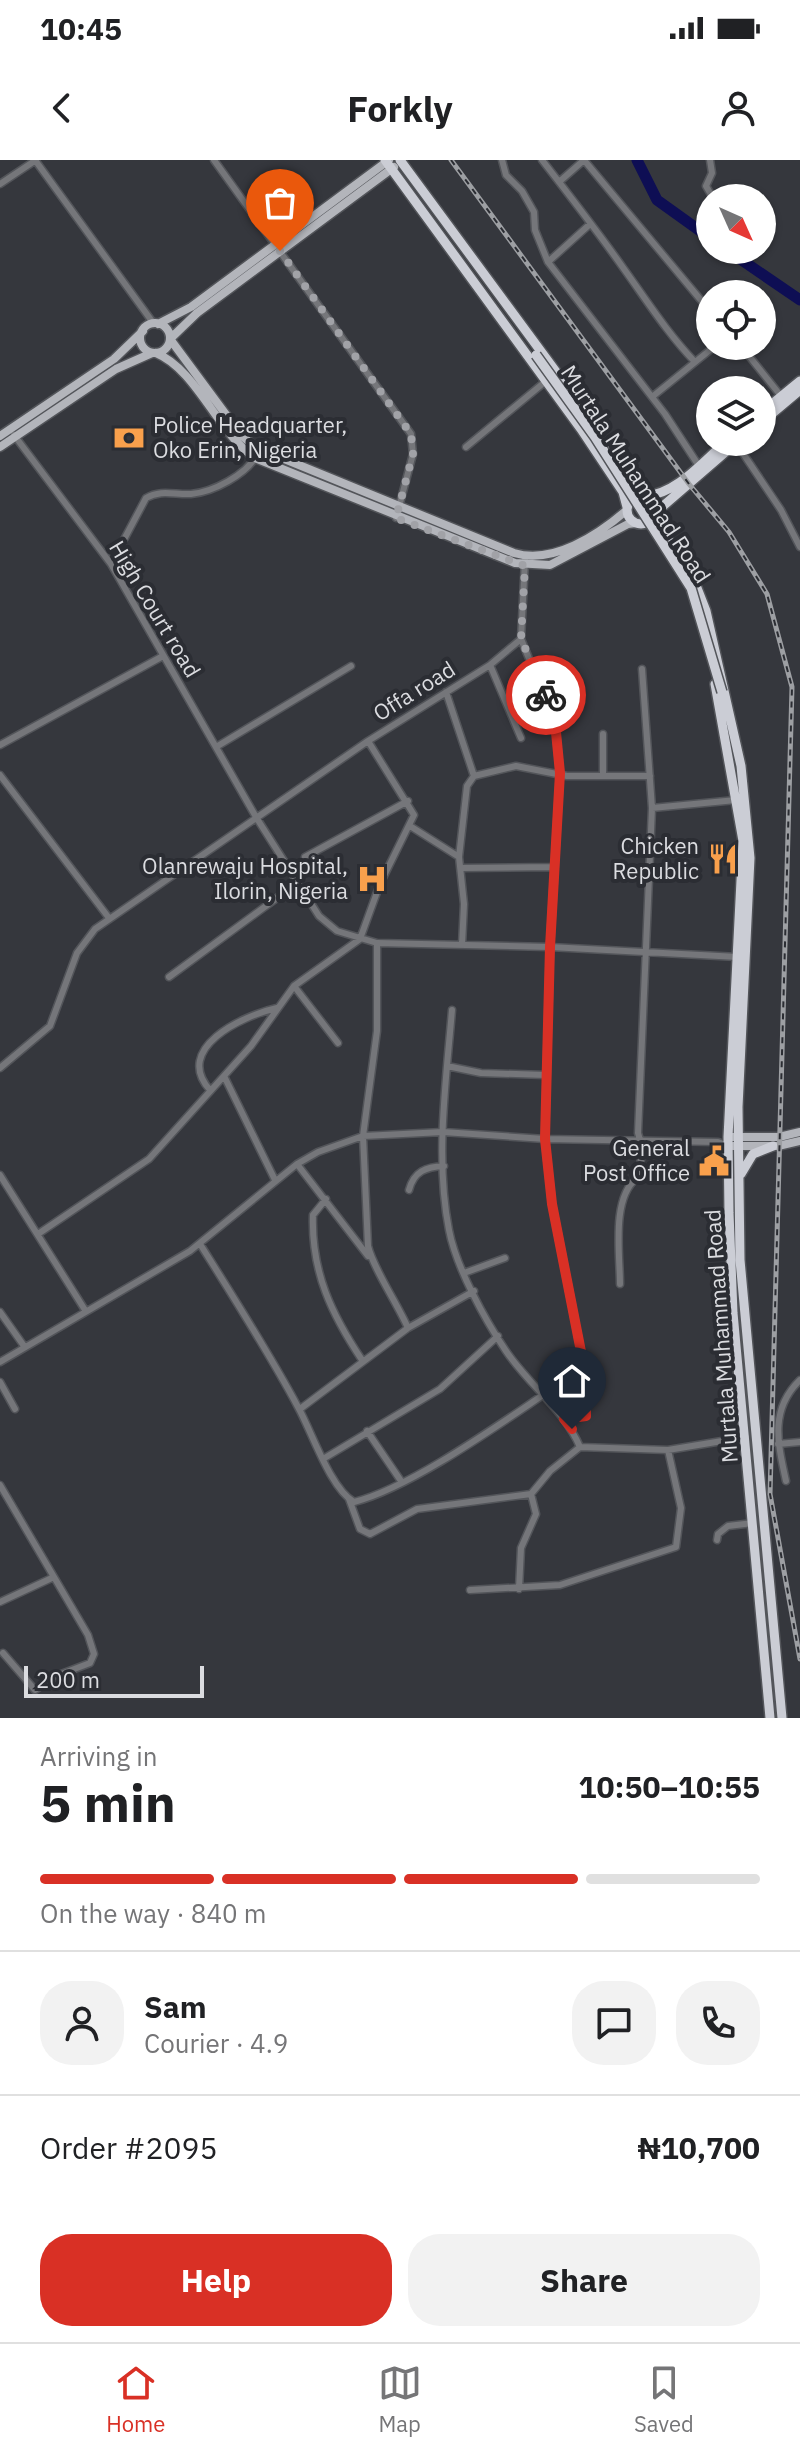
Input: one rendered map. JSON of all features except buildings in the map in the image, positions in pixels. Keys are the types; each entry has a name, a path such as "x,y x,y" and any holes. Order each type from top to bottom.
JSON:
{"highway":[{"name":"Murtala Muhammad Road","path":"400,161 565,384 634,489 644,496"},
{"name":"Murtala Muhammad Road","path":"388,163 623,492 627,508"},
{"name":"Murtala Muhammad Road","path":"505,304 535,356 687,589 702,627 737,767 743,841 733,1142 733,1313 770,1718"},
{"name":"Murtala Muhammad Road","path":"495,311 535,356"},
{"path":"776,400 800,381"},
{"path":"776,410 800,390"},
{"path":"713,456 664,492 633,498 627,508 640,524 718,456"},
{"path":"644,496 654,503 655,514"},
{"name":"Murtala Muhammad Road","path":"655,514 702,598 730,704 750,858 733,1142 743,1308 782,1718"},
{"name":"Murtala Muhammad Road","path":"640,524 653,533 694,598 737,767"},
{"path":"738,1190 749,1158 773,1146"}],"main road":[{"path":"0,436 12,433 116,369 165,349 188,320 278,248 388,163 400,161"},
{"path":"0,447 12,433 114,359 144,329 182,313 278,248"},
{"path":"156,324 167,329 170,339 257,454"},
{"path":"144,329 142,344 175,365 234,439 257,454 397,513 525,561 559,561 614,531 640,524"},
{"path":"525,561 560,551 627,508"},
{"path":"733,1142 800,1132"},
{"path":"733,1142 773,1146 800,1141"}],"street":[{"path":"0,184 36,160 146,315 156,324"},
{"path":"214,160 411,434 413,454 397,513"},
{"path":"502,160 506,175 522,191 534,212 535,230 548,262 652,397 699,466"},
{"path":"542,160 574,198 589,225 672,338 695,362"},
{"path":"559,182 584,160 696,294"},
{"path":"707,184 712,173 710,160"},
{"path":"548,262 589,225"},
{"path":"144,329 146,315"},
{"path":"652,397 698,360"},
{"path":"752,360 781,396"},
{"path":"466,447 546,381"},
{"name":"High Court road","path":"12,433 111,564 296,884 326,923 360,939 377,943 550,947 738,957"},
{"path":"111,564 146,498 160,493 191,494 210,488 247,467 257,454"},
{"path":"743,456 781,510 800,547"},
{"path":"525,561 521,639 555,722 560,773 550,947 545,1139 552,1204 585,1372 586,1416 564,1419"},
{"name":"Offa road","path":"256,817 368,741 490,665 521,639"},
{"path":"0,745 163,656"},
{"path":"490,665 521,738"},
{"path":"216,747 351,666"},
{"path":"620,1284 623,1210 630,1184 637,1178 643,1141 638,1133 652,808 642,669"},
{"path":"446,692 474,776"},
{"path":"603,734 603,776"},
{"path":"38,1234 135,1171 224,1076 294,986 360,939 380,884 414,815 368,741"},
{"path":"462,945 464,911 459,857 467,786 474,776 516,766 560,773 650,776"},
{"path":"0,775 109,918"},
{"path":"652,808 738,800"},
{"path":"305,857 408,801"},
{"path":"0,1068 50,1026 80,946 109,918 256,817"},
{"path":"410,826 459,857"},
{"path":"461,868 554,867"},
{"path":"169,977 296,884"},
{"path":"372,1262 368,1246 363,1136 377,1031 377,943"},
{"path":"294,986 338,1043"},
{"path":"210,1090 198,1073 198,1057 203,1050 221,1034 249,1017 278,1008"},
{"path":"452,1010 443,1132 448,1228 464,1273 498,1336 564,1419 580,1447"},
{"path":"447,1066 481,1073 546,1075"},
{"path":"224,1076 275,1180"},
{"path":"0,1362 200,1244 297,1164 318,1152 363,1136 443,1132 545,1139 733,1142"},
{"path":"297,1164 372,1262 394,1295 408,1328"},
{"path":"409,1190 411,1181 422,1170 444,1166"},
{"path":"0,1175 85,1310"},
{"path":"326,1199 313,1215 322,1289 340,1327 362,1360"},
{"path":"200,1244 300,1409 323,1459 349,1499 360,1529 370,1534 417,1509 531,1494 550,1471 580,1447 668,1450 746,1437"},
{"path":"464,1273 505,1258"},
{"path":"300,1409 408,1328 474,1291"},
{"path":"0,1312 24,1346"},
{"path":"323,1459 440,1389 498,1336"},
{"path":"786,1481 778,1444 777,1418 790,1391 800,1380"},
{"path":"0,1382 15,1409"},
{"path":"349,1499 354,1502 371,1497 401,1481 543,1395"},
{"path":"367,1431 401,1481"},
{"path":"778,1444 800,1442"},
{"path":"470,1590 560,1585 676,1547 681,1508 668,1450"},
{"path":"0,1485 92,1643 90,1663 56,1676 35,1690 3,1653"},
{"path":"519,1589 521,1548 536,1514 531,1494"},
{"path":"717,1540 718,1534 728,1526 753,1523"},
{"path":"0,1602 54,1577"}],"waterway":[{"path":"637,160 657,200 696,228"},
{"path":"747,264 800,300"}],"railway":[{"path":"451,160 689,484 729,532 767,594 792,687 770,1494 800,1659"}],"way so far":[{"path":"280,251 411,434 413,454 396,518 525,566 525,613 521,639 546,695"}],"place":[{"name":"Police Headquarter, Oko Erin, Nigeria","path":"129,438"},
{"name":"Chicken Republic","path":"723,859"},
{"name":"Olanrewaju Hospital, Ilorin, Nigeria","path":"372,879"},
{"name":"General Post Office","path":"714,1161"}],"route":[{"path":"546,695 555,722 560,773 550,947 545,1139 552,1204 585,1372 586,1416 564,1419 572,1429"}]}
